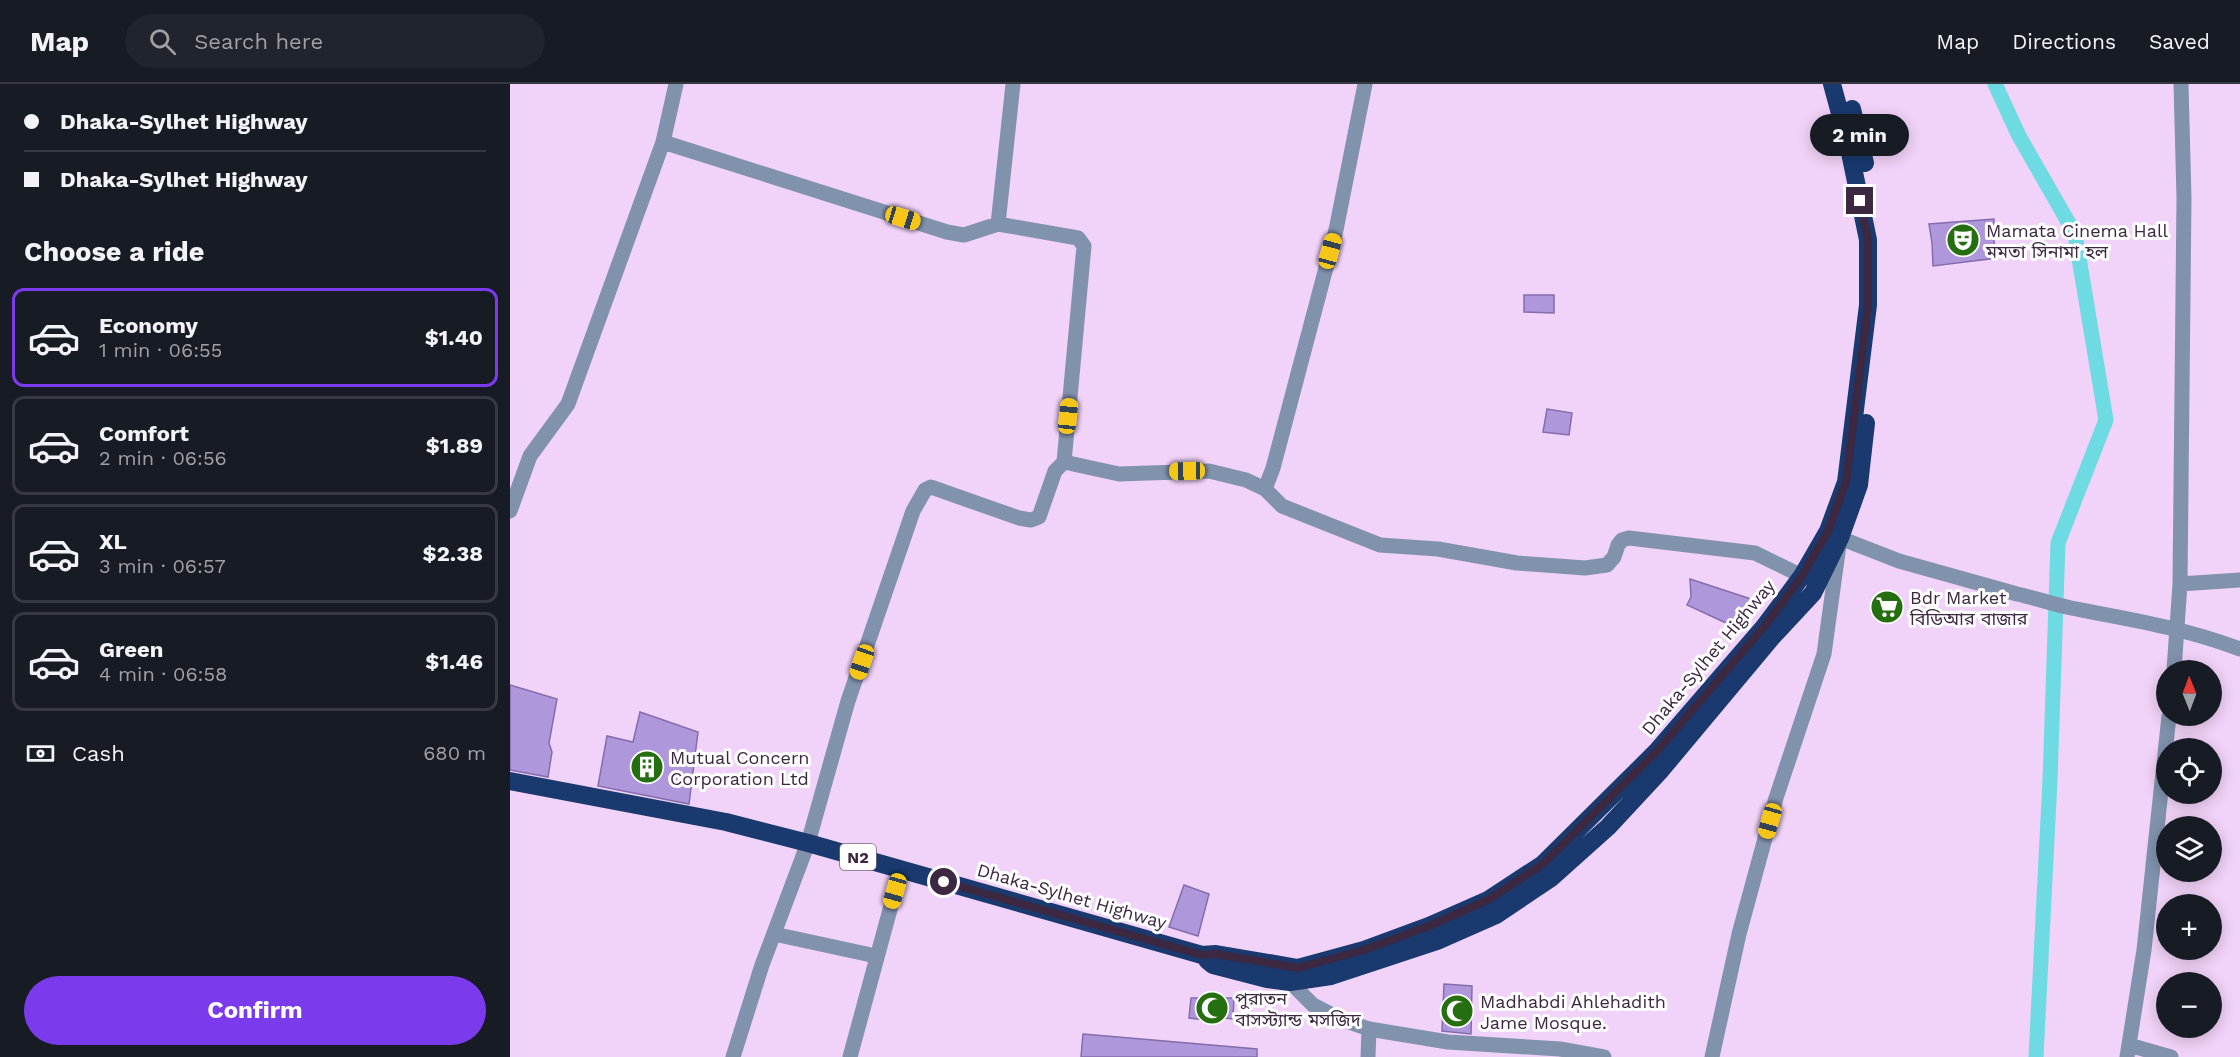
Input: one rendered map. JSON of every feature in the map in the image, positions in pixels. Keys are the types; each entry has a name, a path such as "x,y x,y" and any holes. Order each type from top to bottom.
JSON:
{"highway":[{"name":"Dhaka-Sylhet Highway","path":"510,781 726,822 808,843 1202,955 1216,954 1298,968 1364,950 1429,926 1488,900 1543,864 1657,751 1764,627 1802,576 1828,531 1846,482 1868,305 1868,240 1848,143 1832,84"},
{"name":"Dhaka-Sylhet Highway","path":"1202,955 1213,965 1267,979 1290,982 1331,976 1437,941 1496,915 1551,878 1608,827 1654,778 1773,636 1813,593 1840,538 1859,485 1879,306 1881,240 1860,139 1845,84"}],"street":[{"path":"510,511 530,456 568,404 663,142 676,84"},
{"path":"998,224 1013,84"},
{"path":"1265,489 1273,468 1336,230 1365,84"},
{"path":"2175,660 2180,584 2184,198 2181,84"},
{"path":"663,142 947,232 964,235 998,224 1078,238 1084,246 1064,462 1055,471 1039,517 1031,520 1019,518 931,487 925,490 913,511 849,700 808,843 774,934 734,1057"},
{"path":"1064,462 1119,474 1209,471 1246,480 1265,489 1282,506 1380,545 1438,549 1517,563 1585,568 1607,565 1614,557 1622,540 1629,538 1755,553 1802,576"},
{"path":"1712,1057 1742,922 1776,798 1824,654 1840,538 1899,561 2056,605 2178,629 2240,649"},
{"path":"2180,584 2240,580"},
{"path":"2168,726 2144,951 2128,1051 2171,1057"},
{"path":"850,1057 901,869"},
{"path":"774,934 876,956"},
{"path":"1290,982 1313,1005 1340,1019 1369,1029 1448,1042 1560,1049 1604,1057"},
{"path":"1368,1057 1369,1029"}],"building":[{"name":"Mamata Cinema Hall মমতা সিনামা হল","path":"1994,219 1993,236 1997,258 1933,266 1929,224"},
{"path":"1524,295 1554,295 1554,313 1524,312"},
{"path":"1547,409 1572,413 1569,435 1543,432"},
{"path":"1690,579 1754,600 1739,629 1687,605 1691,597"},
{"path":"510,685 557,699 549,743 552,752 548,777 510,770"},
{"name":"Mutual Concern Corporation Ltd","path":"640,712 698,732 689,804 598,786 607,736 633,742"},
{"path":"1184,885 1209,894 1198,936 1169,927"},
{"name":"Madhabdi Ahlehadith Jame Mosque.","path":"1444,984 1472,986 1471,1034 1442,1031"},
{"name":"পুরাতন বাসস্ট্যান্ড মসজিদ","path":"1191,998 1234,998 1233,1019 1214,1017 1213,1021 1189,1018"},
{"path":"1083,1034 1257,1049 1257,1057 1081,1057"}],"waterway":[{"path":"1995,84 2019,136 2075,234 2106,420 2058,543 2050,780 2036,1057"}],"place":[{"name":"Mamata Cinema Hall মমতা সিনামা হল","path":"1963,240"},
{"name":"Bdr Market বিডিআর বাজার","path":"1887,607"},
{"name":"Mutual Concern Corporation Ltd","path":"647,767"},
{"name":"পুরাতন বাসস্ট্যান্ড মসজিদ","path":"1212,1008"},
{"name":"Madhabdi Ahlehadith Jame Mosque.","path":"1457,1011"}],"route":[{"path":"944,882 1202,955 1216,954 1298,968 1364,950 1429,926 1488,900 1543,864 1657,751 1749,645 1802,576 1828,531 1846,482 1868,305 1868,240 1860,201"}]}
